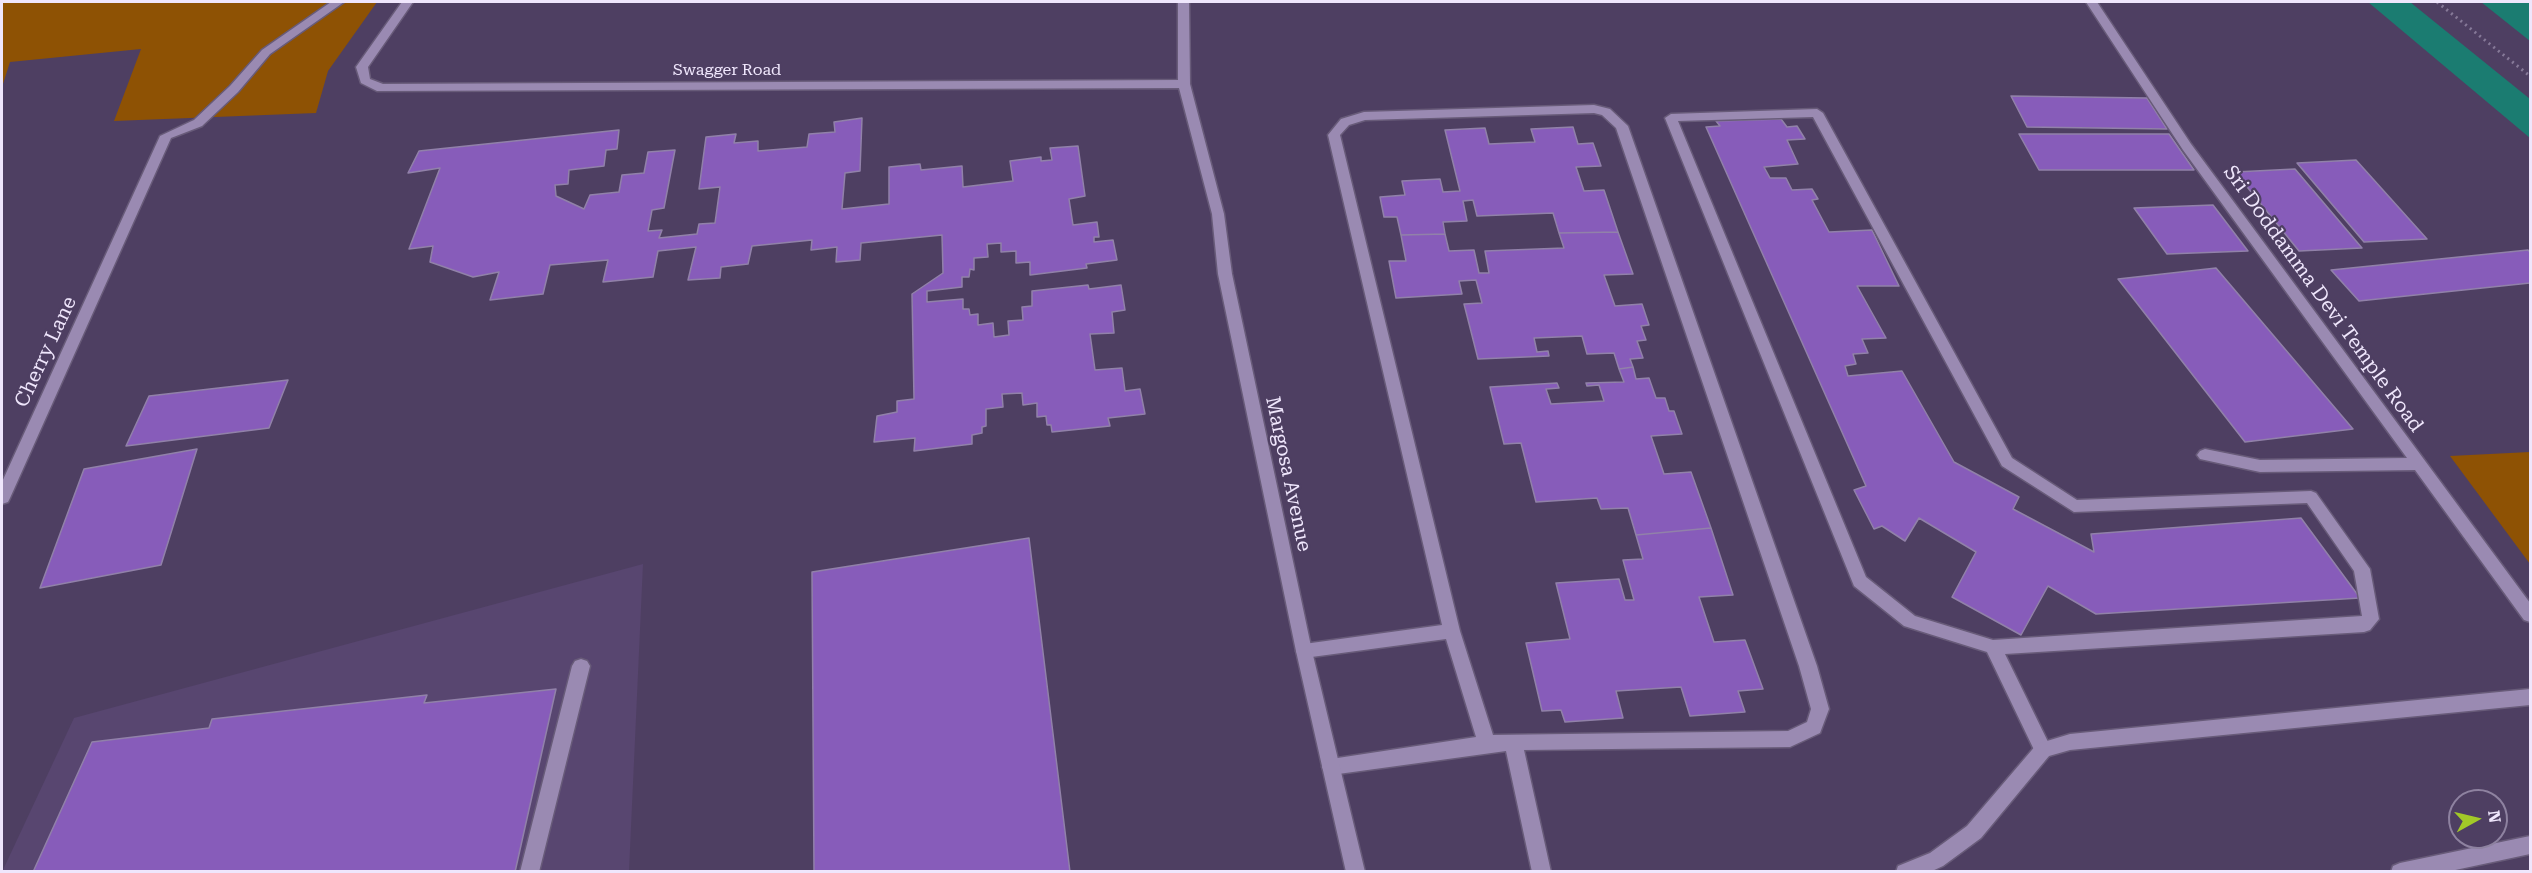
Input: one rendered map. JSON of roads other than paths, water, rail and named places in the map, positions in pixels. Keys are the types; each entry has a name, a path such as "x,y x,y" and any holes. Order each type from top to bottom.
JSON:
{"street":[{"name":"Cherry Lane","path":"2,498 166,136 198,123 234,89 266,52 338,2"},
{"name":"Swagger Road","path":"407,2 363,67 365,81 381,88 1184,84"},
{"name":"Margosa Avenue","path":"1184,2 1184,84 1218,214 1225,274 1304,651 1356,872"},
{"name":"Sri Doddamma Devi Temple Road","path":"2092,2 2187,147 2530,615"},
{"path":"1331,767 1487,744 1790,739 1814,727 1820,709 1804,654 1622,126 1606,112 1594,109 1364,116 1345,122 1334,135 1452,631 1487,744"},
{"path":"1993,647 2364,625 2371,619 2362,569 2311,497 2074,506 2007,462 1817,113 1671,118 1860,581 1911,621 1993,647 2043,750"},
{"path":"2205,455 2260,466 2421,464"},
{"path":"1304,651 1452,631"},
{"path":"529,872 581,666"},
{"path":"1905,872 1936,860 1974,832 2043,750 2070,742 2530,697"},
{"path":"1513,742 1542,872"},
{"path":"2400,872 2530,845"}]}
